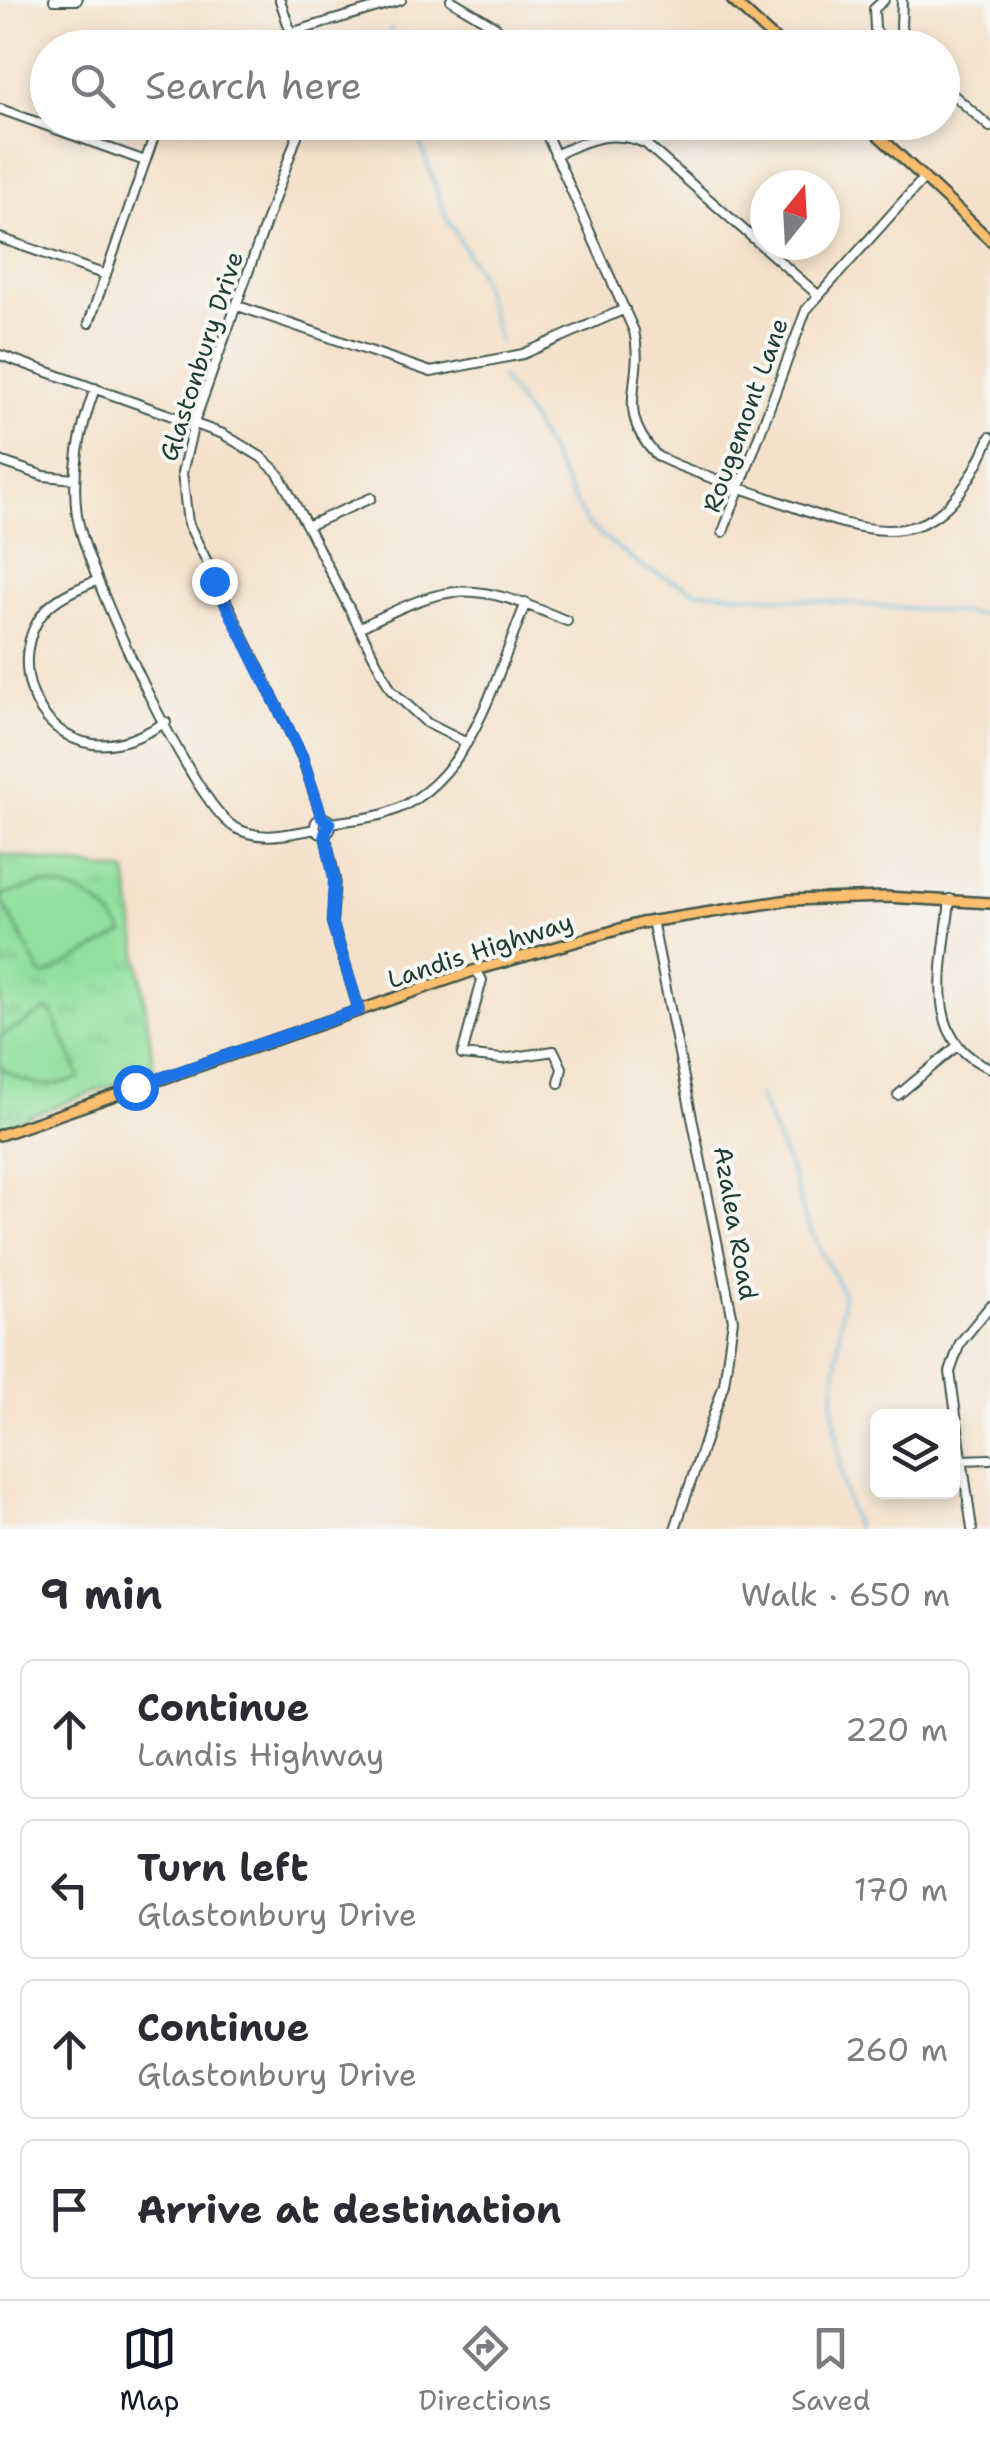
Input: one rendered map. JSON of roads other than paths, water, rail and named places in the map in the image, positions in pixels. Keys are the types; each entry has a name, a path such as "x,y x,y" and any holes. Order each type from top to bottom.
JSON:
{"main road":[{"path":"732,0 764,30"},
{"path":"885,140 990,240"},
{"name":"Landis Highway","path":"0,1136 476,970 652,920 790,900 950,899 990,903"}],"street":[{"path":"54,0 77,0"},
{"path":"280,0 290,30"},
{"path":"294,30 401,0"},
{"path":"451,0 498,30"},
{"path":"876,30 874,9 884,0"},
{"path":"902,0 904,30"},
{"path":"960,101 990,127"},
{"path":"980,118 990,106"},
{"path":"0,110 30,121"},
{"path":"85,140 145,161"},
{"path":"88,323 152,140"},
{"name":"Glastonbury Drive","path":"296,140 194,423 182,473 188,523 302,756 326,821"},
{"path":"549,140 638,346 630,403 642,440 674,464 874,532 916,526 955,502 970,484 990,438"},
{"path":"555,155 589,140"},
{"path":"638,140 818,295"},
{"name":"Rougemont Lane","path":"723,532 800,322 818,295 924,178"},
{"path":"0,238 106,275"},
{"path":"238,306 431,372 522,354 624,309"},
{"path":"0,354 223,434 261,457 278,474 391,690 427,723 467,744"},
{"path":"94,388 82,428 75,479 77,515 96,581 206,800 236,829 268,836 316,829 326,821 403,806 444,776 467,744 526,603"},
{"path":"0,461 44,476 75,479"},
{"path":"307,526 370,498"},
{"path":"96,581 52,604 33,628 26,676 37,703 50,722 92,744 130,740 166,722"},
{"path":"359,628 414,600 446,591 484,590 567,621"},
{"path":"326,821 334,879 332,922 359,1010"},
{"path":"316,829 325,834"},
{"path":"950,899 940,1005 956,1047 990,1068"},
{"name":"Azalea Road","path":"652,920 733,1320 724,1384 674,1529"},
{"path":"476,970 482,980 462,1055 502,1059 554,1052 562,1068 558,1083"},
{"path":"898,1095 956,1047"},
{"path":"972,1529 950,1372 960,1343 990,1306"},
{"path":"961,1460 990,1459"}],"waterway":[{"path":"419,140 446,217 479,274 499,342"},
{"path":"501,378 530,418 587,524 642,567 696,591 990,615"},
{"path":"759,1096 793,1177 804,1217 843,1294 833,1405 843,1485 856,1529"}]}
